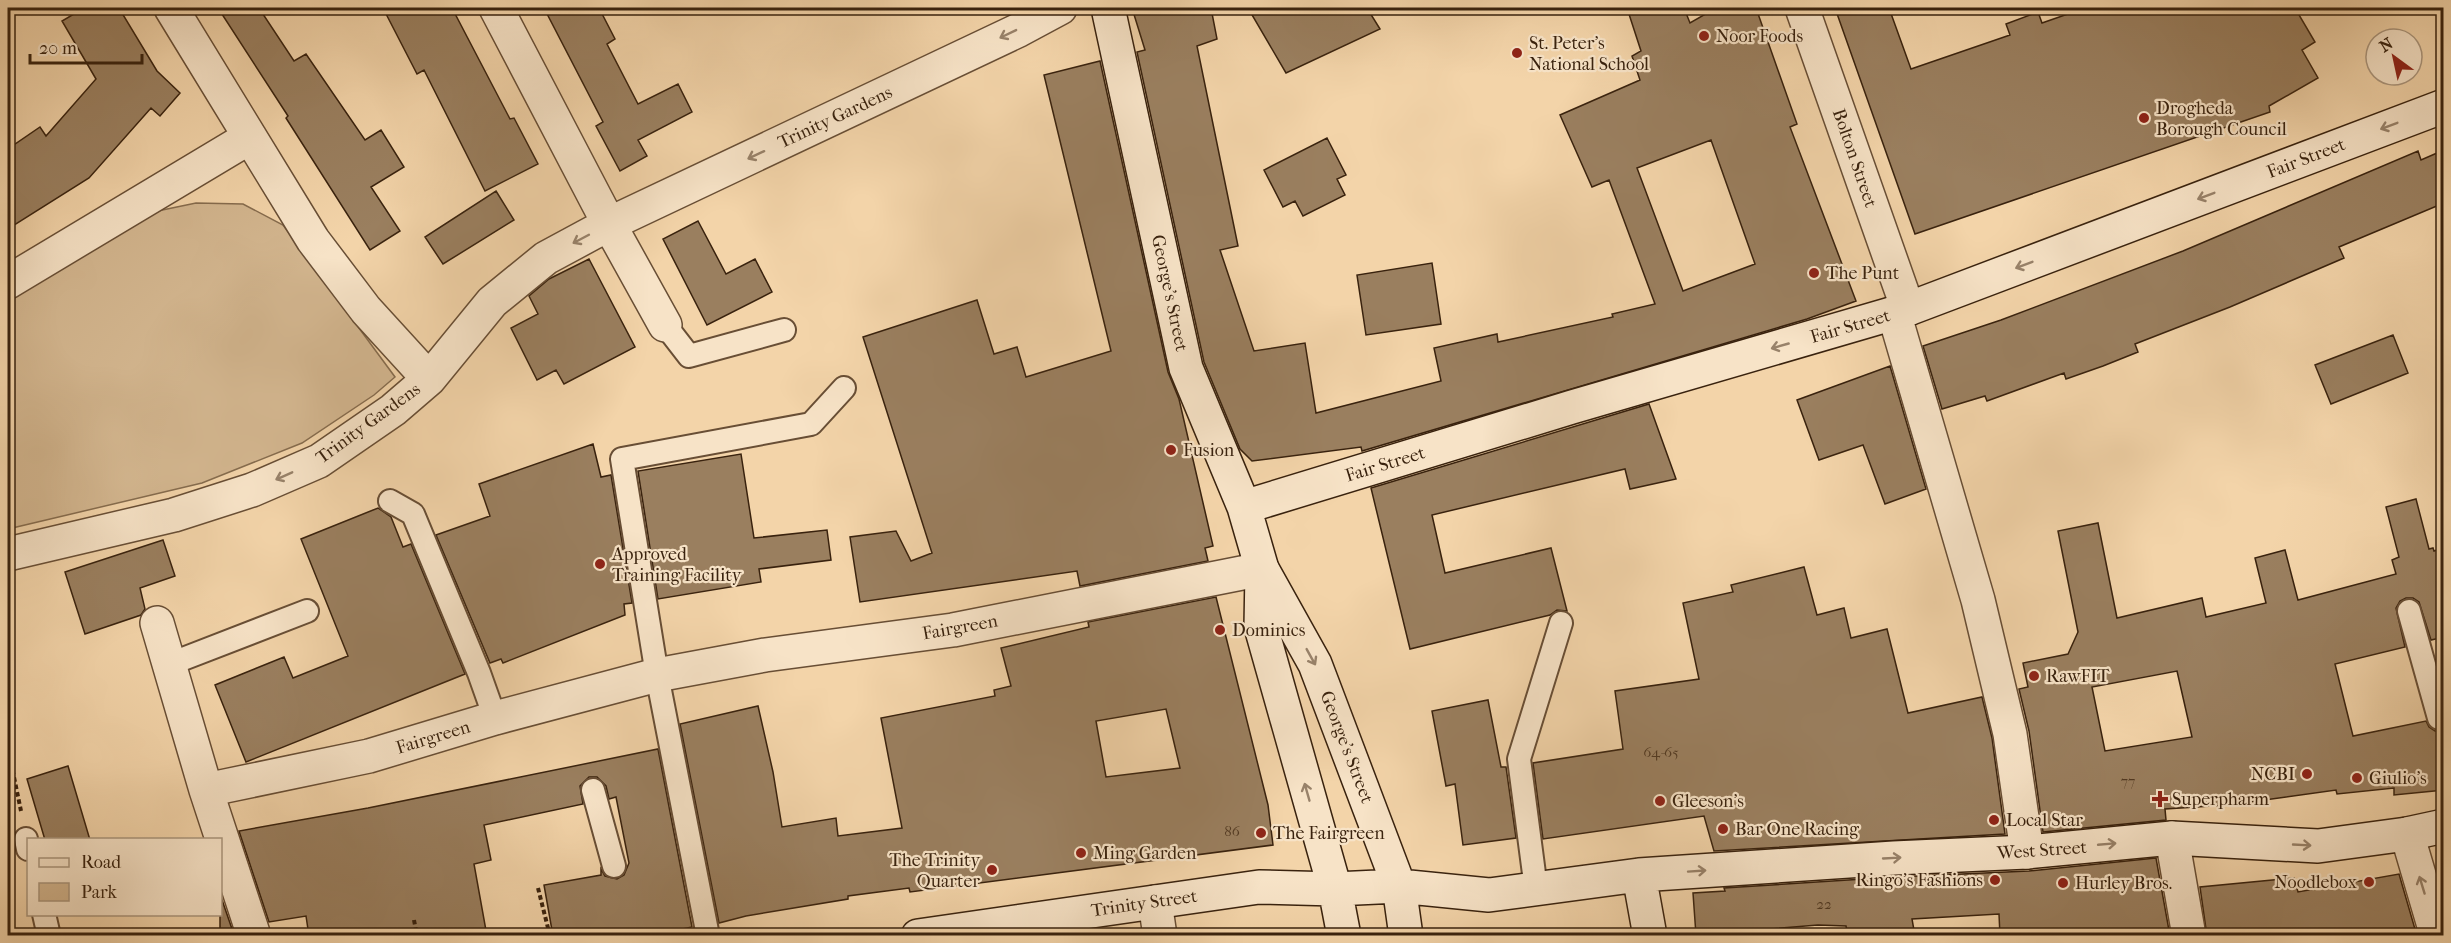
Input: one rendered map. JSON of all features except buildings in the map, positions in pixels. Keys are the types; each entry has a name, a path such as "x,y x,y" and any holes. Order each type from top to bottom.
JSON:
{"street":[{"path":"171,8 313,240 366,310 429,379"},
{"path":"496,8 609,224 665,325"},
{"name":"Trinity Gardens","path":"8,554 174,515 252,490 319,461 393,410 429,379 492,302 546,258 609,224 1019,30 1060,8"},
{"name":"George's Street","path":"1108,8 1186,368 1244,507 1262,569 1315,664 1399,886 1406,936"},
{"name":"Bolton Street","path":"1802,8 1901,311 2010,734 2026,852"},
{"name":"Fair Street","path":"1244,507 1901,311 2444,106"},
{"path":"8,282 250,137"},
{"name":"George's Street","path":"1262,569 1261,627 1335,889 1344,936"},
{"name":"Fairgreen","path":"206,790 369,756 495,718 657,675 765,655 953,630 1262,569"},
{"path":"158,622 222,838"},
{"name":"West Street","path":"1536,889 1639,875 2026,852 2172,838 2318,846 2406,834 2444,826"},
{"path":"2406,834 2437,936"},
{"path":"2172,838 2189,936"},
{"path":"222,839 254,936"},
{"path":"1639,875 1650,936"},
{"name":"Trinity Street","path":"918,936 1259,887 1335,889 1399,886 1489,895 1536,889"},
{"path":"1155,902 1160,936"}],"lane":[{"path":"665,325 689,356 784,330"},
{"path":"708,936 657,675 622,459 812,424 844,388"},
{"path":"390,501 413,513 479,673 495,718"},
{"path":"170,664 306,611"},
{"path":"2409,611 2439,718"},
{"path":"1536,889 1519,759 1561,623"},
{"path":"593,790 614,866"},
{"path":"44,916 49,936"}],"path":[{"path":"8,748 27,844"},
{"path":"538,888 550,936"},
{"path":"414,920 417,936"}],"green space":[{"path":"196,203 243,204 283,225 395,377 374,395 302,443 202,483 8,529 8,302 148,213"}],"place":[{"name":"Noor Foods","path":"1704,36"},
{"name":"St. Peter's National School","path":"1517,53"},
{"name":"Drogheda Borough Council","path":"2144,118"},
{"name":"The Punt","path":"1814,273"},
{"name":"Fusion","path":"1171,450"},
{"name":"Approved Training Facility","path":"600,564"},
{"name":"Dominics","path":"1220,630"},
{"name":"RawFIT","path":"2034,676"},
{"name":"NCBI","path":"2307,774"},
{"name":"Giulio's","path":"2357,778"},
{"name":"Superpharm","path":"2160,799"},
{"name":"Gleeson’s","path":"1660,801"},
{"name":"Local Star","path":"1994,820"},
{"name":"Bar One Racing","path":"1723,829"},
{"name":"The Fairgreen","path":"1261,833"},
{"name":"Ming Garden","path":"1081,853"},
{"name":"The Trinity Quarter","path":"992,870"},
{"name":"Ringo's Fashions","path":"1995,880"},
{"name":"Noodlebox","path":"2369,882"},
{"name":"Hurley Bros.","path":"2063,883"}]}
